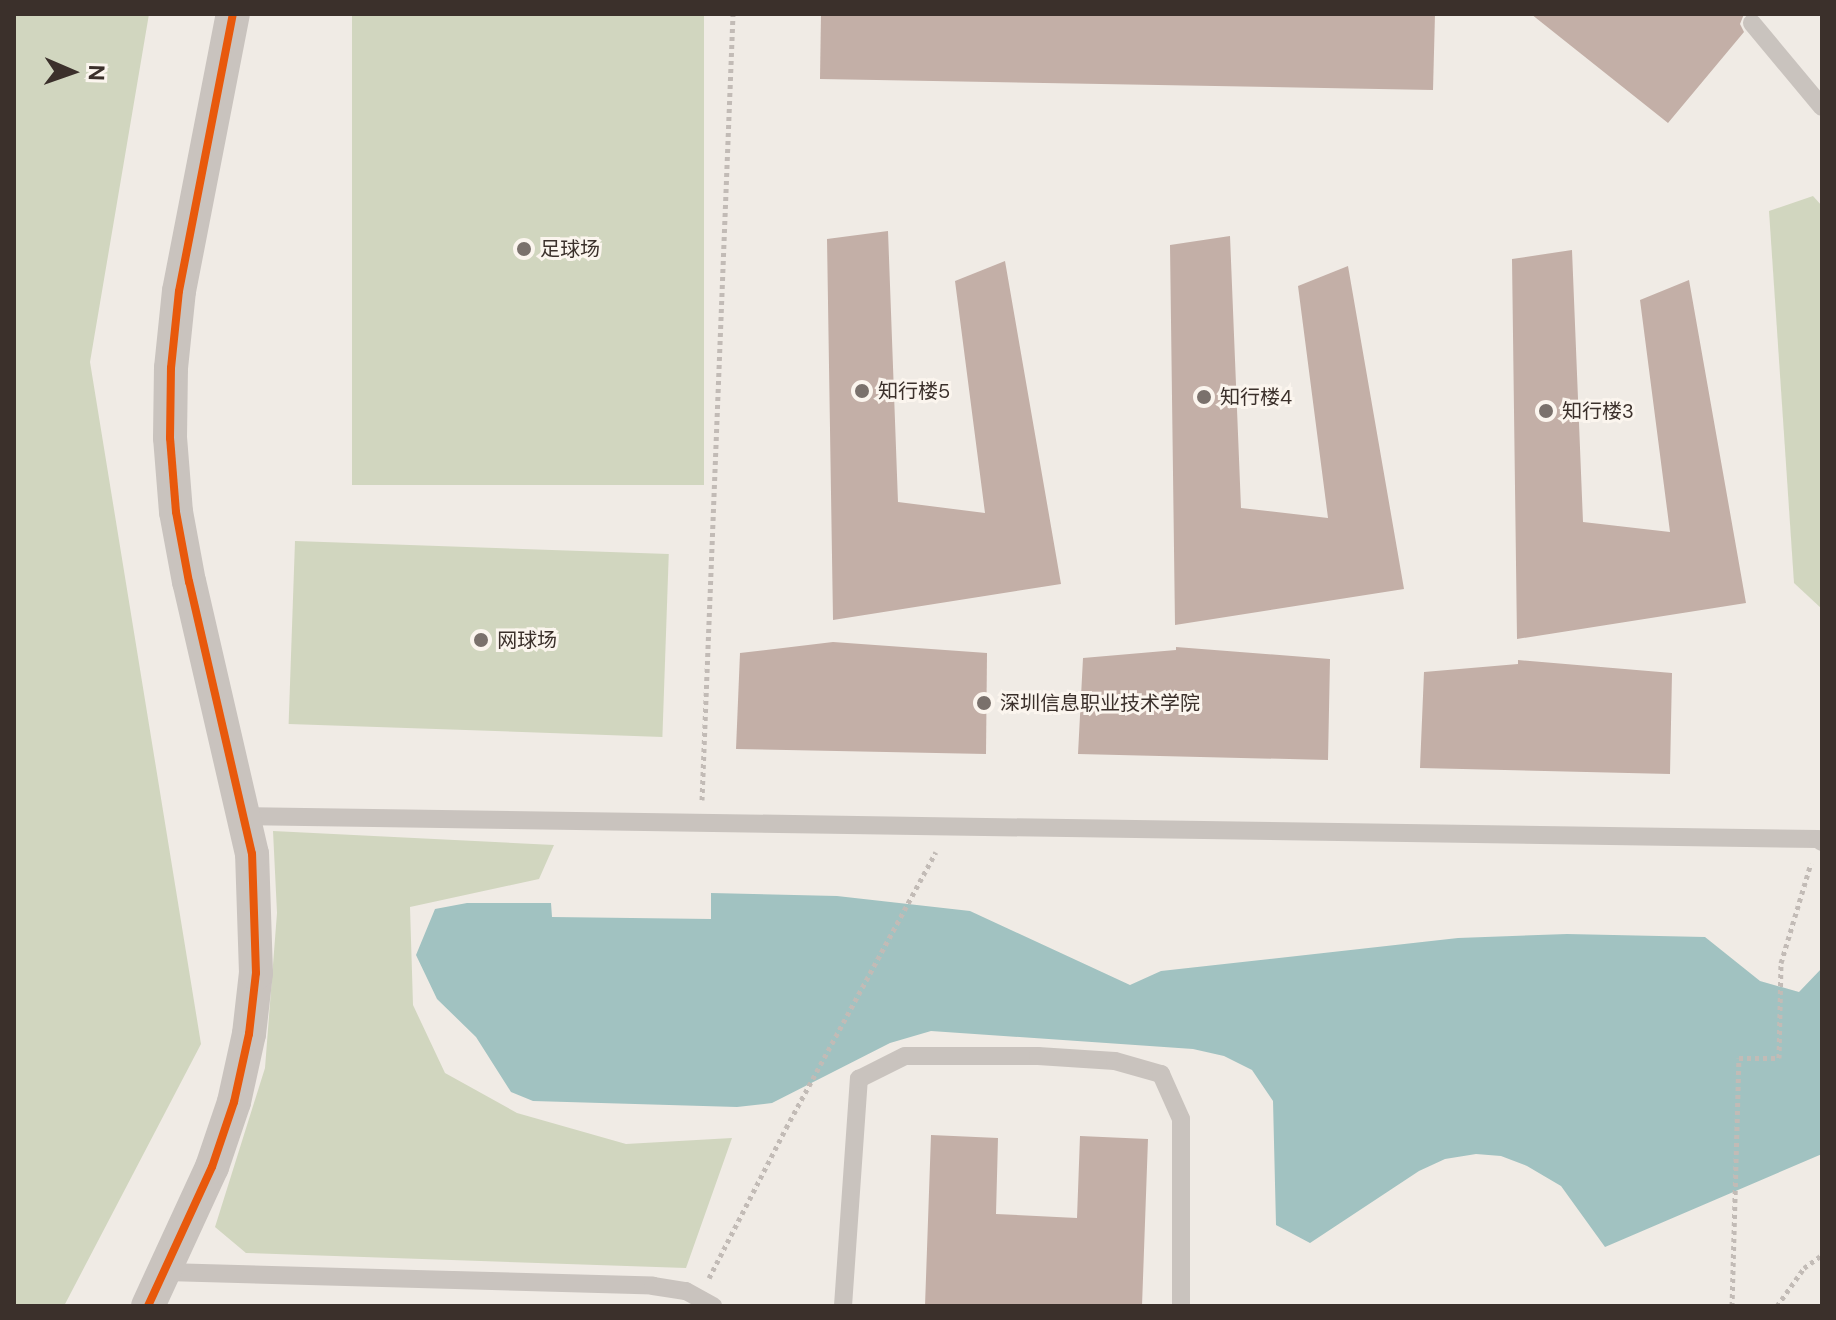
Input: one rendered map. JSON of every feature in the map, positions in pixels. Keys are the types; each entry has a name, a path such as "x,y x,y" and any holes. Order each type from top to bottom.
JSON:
{"street":[{"path":"148,1306 212,1167 234,1102 249,1034 256,973 252,854 231,752 205,663 189,582 176,512 170,438 171,368 179,291 233,14"}],"lane":[{"path":"1752,23 1822,107"},
{"path":"242,816 1821,839"},
{"path":"843,1306 859,1079 905,1056 1038,1056 1115,1061 1161,1074 1181,1119 1181,1306"},
{"path":"166,1272 653,1286 706,1302"}],"path":[{"path":"701,823 733,14"},
{"path":"706,1302 786,1128 950,827"},
{"path":"1732,1306 1739,1058 1779,1058 1781,963 1821,839"},
{"path":"1777,1306 1804,1268 1822,1255"}],"green space":[{"path":"14,14 149,14 90,362 201,1044 64,1306 14,1306"},
{"name":"足球场","path":"352,14 704,14 704,485 352,485"},
{"path":"1813,196 1822,206 1822,609 1794,583 1769,211"},
{"name":"网球场","path":"295,541 669,554 662,737 289,724"},
{"path":"273,831 554,845 539,879 410,907 413,1005 445,1073 517,1113 626,1144 732,1138 686,1268 246,1253 215,1227 265,1068 277,913"}],"water":[{"path":"711,893 837,896 970,911 1130,985 1161,971 1458,938 1567,934 1705,937 1760,981 1799,992 1822,968 1822,1154 1605,1247 1561,1186 1527,1166 1501,1156 1476,1154 1445,1159 1419,1171 1310,1243 1276,1225 1273,1101 1252,1070 1224,1056 1193,1049 931,1031 890,1043 772,1103 737,1107 533,1101 511,1092 476,1037 437,999 416,955 435,909 467,903 551,903 552,917 711,919"}],"building":[{"path":"821,14 1435,14 1433,90 820,79"},
{"path":"1531,14 1744,14 1740,24 1744,32 1668,123"},
{"name":"知行楼5","path":"888,231 898,502 985,513 955,281 1005,261 1061,584 833,620 827,239"},
{"name":"知行楼4","path":"1230,236 1241,508 1328,518 1298,286 1348,266 1404,589 1175,625 1170,245"},
{"name":"知行楼3","path":"1572,250 1583,522 1670,532 1640,300 1689,280 1746,603 1517,639 1512,259"},
{"path":"833,642 987,653 986,754 736,749 740,653"},
{"path":"1176,647 1330,659 1328,760 1078,754 1083,658 1176,650"},
{"path":"1518,660 1672,673 1670,774 1420,768 1424,672 1518,664"},
{"path":"931,1135 998,1138 996,1214 1077,1218 1080,1136 1148,1139 1142,1306 925,1306"}],"cycle path":[{"path":"148,1306 212,1167 234,1102 249,1034 256,973 252,854 189,582 176,512 170,438 171,368 179,291 233,14"}],"place":[{"name":"足球场","path":"524,249"},
{"name":"知行楼5","path":"862,391"},
{"name":"知行楼4","path":"1204,397"},
{"name":"知行楼3","path":"1546,411"},
{"name":"网球场","path":"481,640"},
{"name":"深圳信息职业技术学院","path":"984,703"}]}
